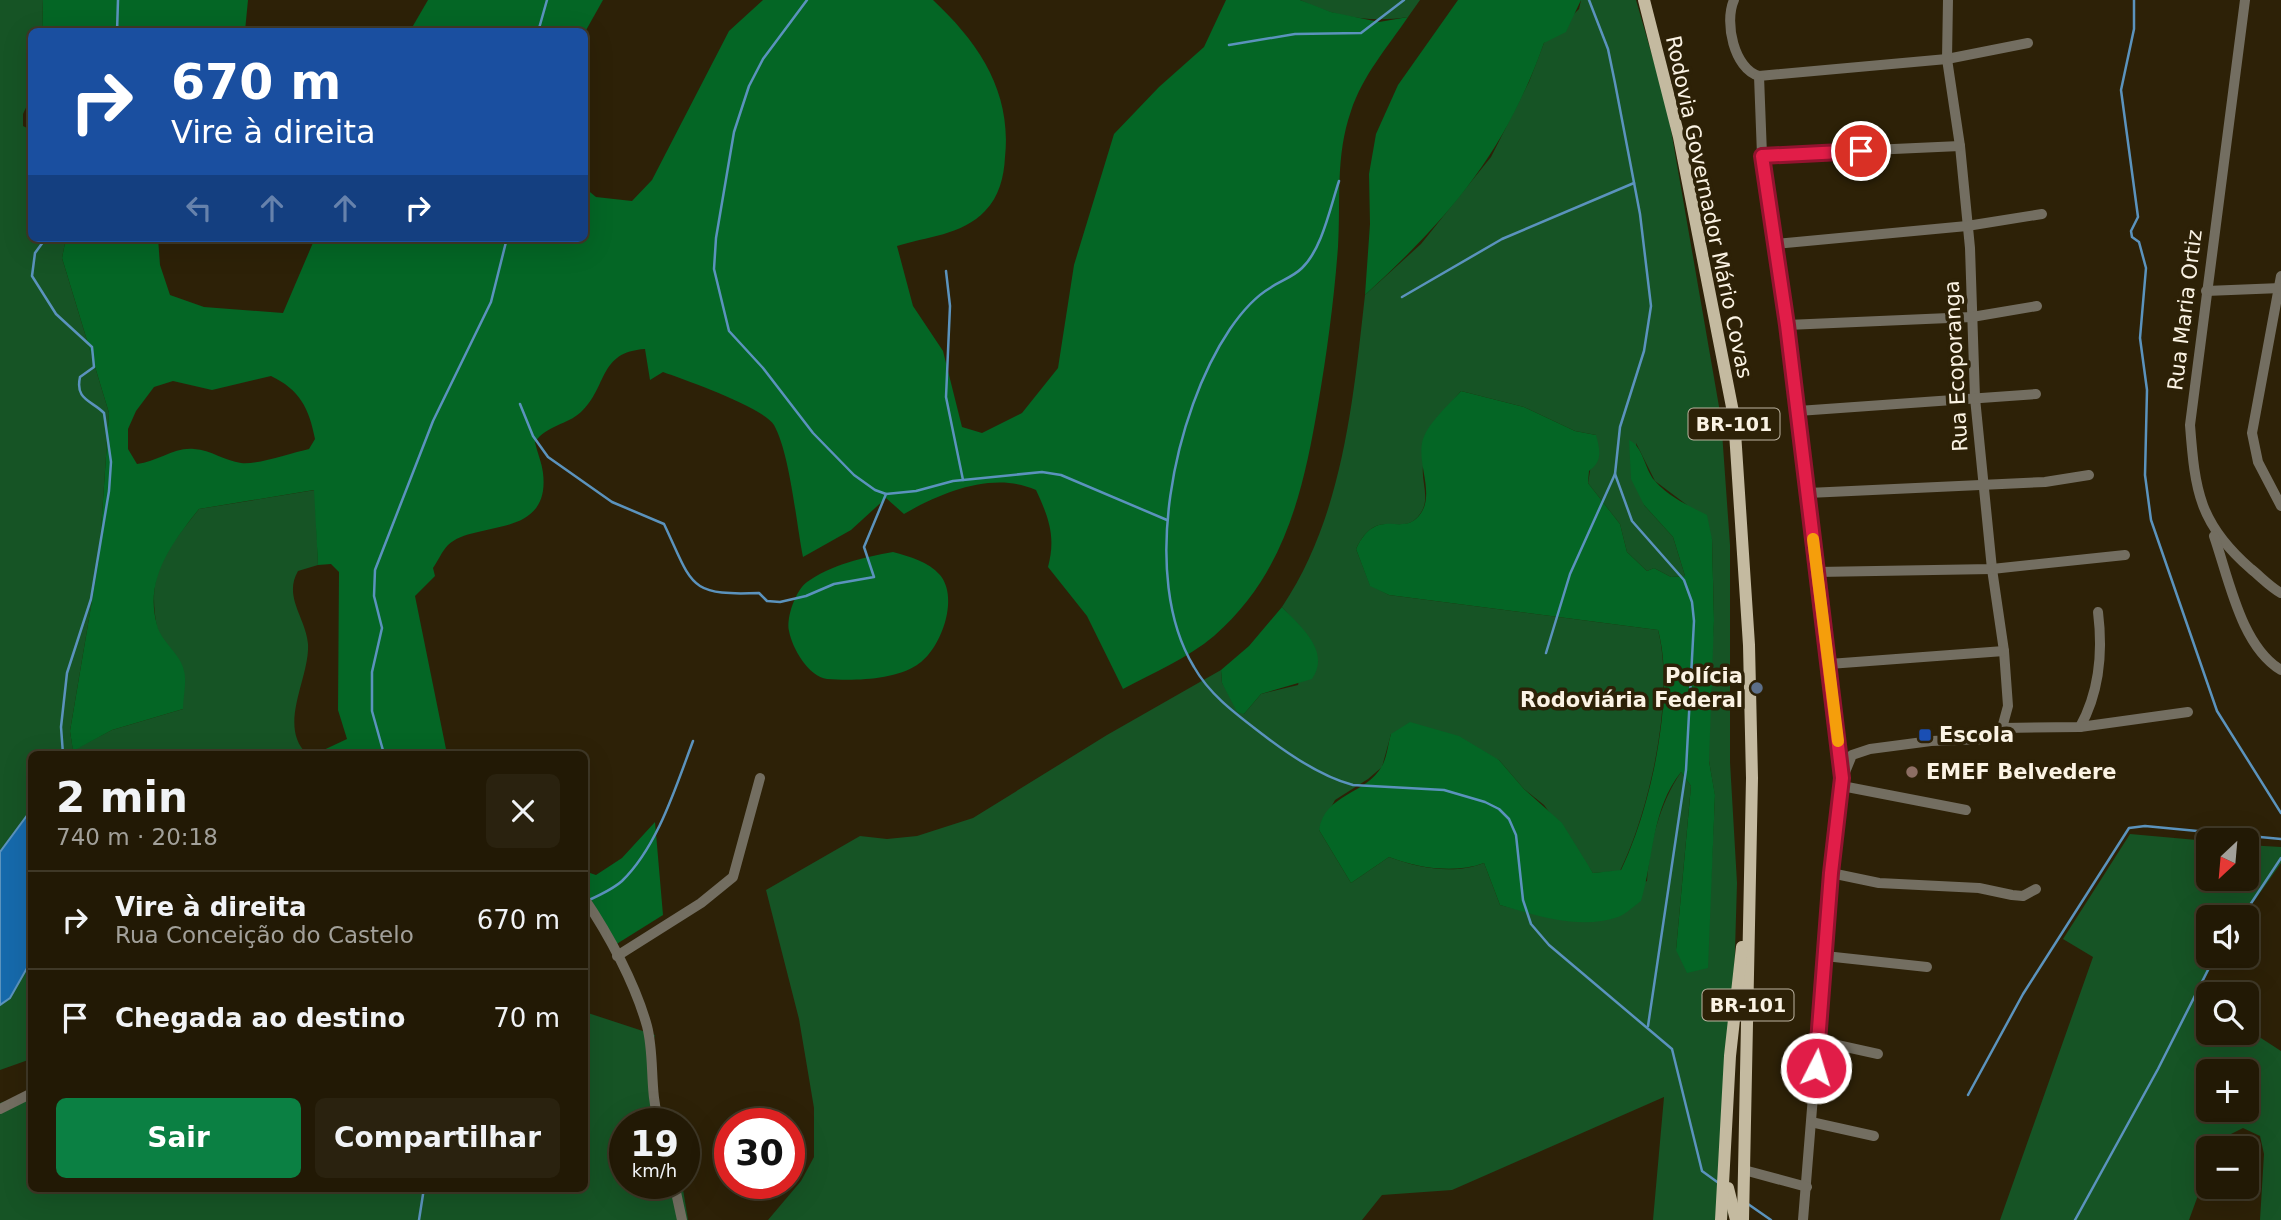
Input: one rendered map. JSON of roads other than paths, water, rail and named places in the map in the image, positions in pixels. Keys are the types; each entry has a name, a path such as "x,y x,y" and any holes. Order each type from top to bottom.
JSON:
{"main road":[{"name":"Rodovia Governador Mário Covas","path":"1644,0 1679,137 1734,417 1749,645 1752,856 1743,1220"},
{"path":"1721,1220 1730,1056 1752,856"},
{"path":"1726,1142 1728,1192 1735,1220"}],"street":[{"path":"1734,0 1731,20 1740,64 1756,75 1947,59 2028,43"},
{"name":"Rua Ecoporanga","path":"1948,0 1947,59 1960,146 1967,226 1975,398 1992,569 2004,651 2008,706 2002,729"},
{"name":"Rua Maria Ortiz","path":"2245,0 2190,425 2194,478 2210,526 2229,550 2281,593"},
{"path":"1756,75 1762,156 1798,411 1842,782 1831,873 1803,1220"},
{"path":"1762,156 1960,146"},
{"path":"1775,244 1967,226 2042,214"},
{"path":"2206,291 2280,284 2252,433 2258,462 2281,506"},
{"path":"1787,325 1972,317 2037,306"},
{"path":"1798,411 2036,394"},
{"path":"1808,494 1983,483 2045,482 2089,475"},
{"path":"2210,526 2252,643 2267,662 2281,670"},
{"path":"1817,572 1992,569 2125,555"},
{"path":"2080,727 2096,690 2102,641 2098,612"},
{"path":"1829,664 2004,651"},
{"path":"1842,782 1852,755 1870,749 1931,741 1986,739 2002,729 2080,727 2188,712"},
{"path":"617,956 701,903 733,877 740,860 760,778"},
{"path":"1842,782 1966,810"},
{"path":"1831,873 1879,883 1979,888 2023,896 2036,889"},
{"path":"588,905 617,956 647,1027 650,1082 656,1108"},
{"path":"1825,956 1927,967"},
{"path":"1819,1041 1878,1054"},
{"path":"0,1109 28,1095"},
{"path":"1811,1122 1874,1136"},
{"path":"1744,1170 1807,1187"},
{"path":"677,1199 682,1220"}],"water":[{"path":"28,814 28,966 10,998 0,1005 0,852"}],"waterway":[{"path":"117,28 118,0"},
{"path":"539,28 547,0"},
{"path":"807,0 763,59 749,86 734,132 716,238 714,269 729,331 763,368 813,433 854,475 875,490 886,494 916,491 953,481 1042,472 1061,475 1167,520"},
{"path":"1229,45 1295,34 1361,33 1404,0"},
{"path":"1589,0 1608,49 1615,83 1640,214 1651,306 1644,351 1620,427 1615,474 1632,521 1684,580 1692,602 1694,621 1686,770 1648,1026"},
{"path":"2134,0 2134,29 2121,90 2138,217 2131,231 2132,237 2139,242 2146,268 2140,338 2147,390 2145,475 2151,520 2217,711 2281,813"},
{"path":"1339,181 1325,228 1309,260 1295,274 1258,296 1243,312 1210,364 1193,404 1179,449 1170,495 1166,542 1169,588 1177,630 1194,667 1217,697 1266,737 1307,765 1353,785 1444,790 1485,802 1499,809 1509,819 1516,835 1523,900 1531,924 1549,945 1672,1049 1702,1171 1720,1184"},
{"path":"1402,297 1502,239 1634,183"},
{"path":"43,242 35,253 32,276 56,314 92,347 94,367 80,377 79,385 85,399 104,413 111,462 109,491 91,599 67,673 61,727 63,751"},
{"path":"383,751 372,711 372,672 382,628 374,596 375,570 433,421 491,302 506,242"},
{"path":"946,271 950,306 946,397 963,480"},
{"path":"520,404 533,436 548,457 612,502 664,524 688,573 705,589 759,593 767,601 780,602 806,596 834,584 874,577 864,547 886,494"},
{"path":"1546,653 1570,574 1615,474"},
{"path":"589,900 622,881 646,851 665,815 693,741"},
{"path":"1968,1095 2023,994 2129,828 2145,826 2281,839"},
{"path":"2250,905 2281,858"},
{"path":"2075,1220 2158,1069 2209,968"},
{"path":"419,1220 423,1192"},
{"path":"1748,1204 1771,1220"}],"place":[{"name":"Polícia Rodoviária Federal","path":"1757,688"},
{"name":"Escola","path":"1925,735"},
{"name":"EMEF Belvedere","path":"1912,772"}]}
